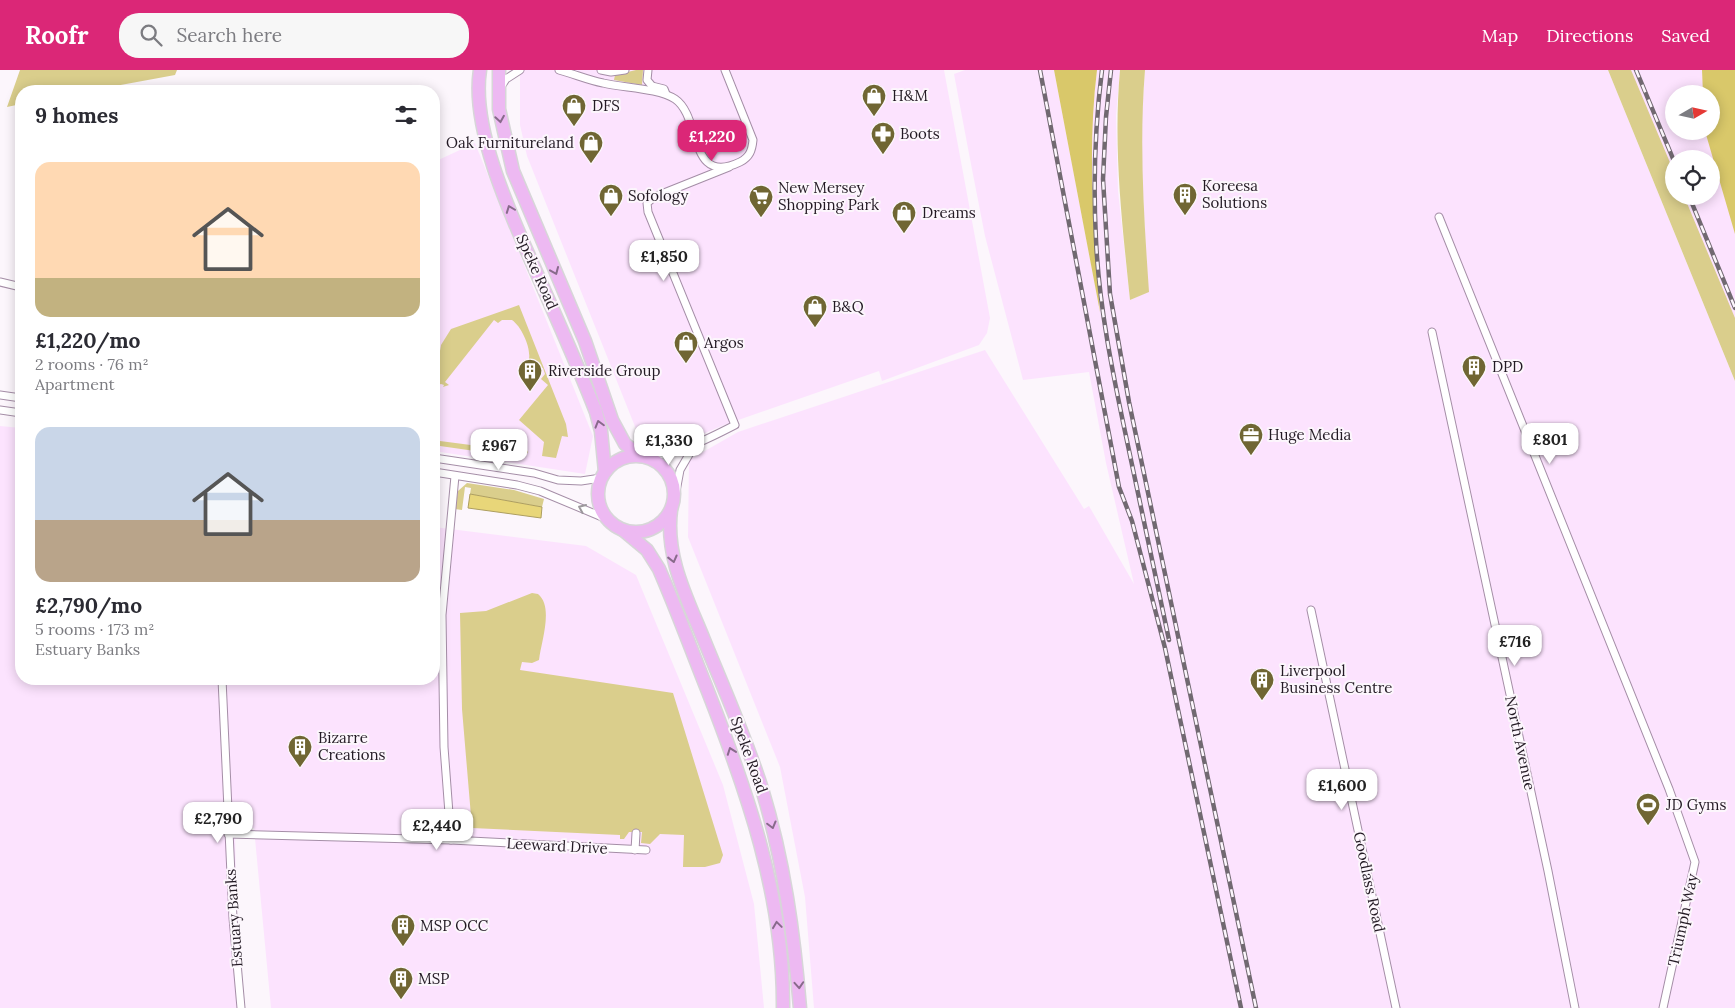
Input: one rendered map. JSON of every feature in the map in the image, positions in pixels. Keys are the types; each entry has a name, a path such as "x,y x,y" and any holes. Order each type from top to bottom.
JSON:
{"highway":[{"name":"Speke Road","path":"480,70 482,118 490,153 519,233 596,412 602,431 603,475"},
{"name":"Speke Road","path":"499,70 498,91 503,137 512,171 585,341 612,420 625,444 644,456"},
{"path":"644,456 659,462 668,472 674,484 675,497 672,510 665,520 651,529 635,533 623,530 607,520 598,500 603,475 621,459 644,456"},
{"name":"Speke Road","path":"672,510 669,530 672,558 758,776 773,826 787,888 797,958 800,1008"},
{"name":"Speke Road","path":"623,530 647,550 659,569 742,781 769,875 781,958 783,1008"},
{"path":"742,781 758,776"}],"street":[{"path":"498,91 506,79 520,70"},
{"path":"559,70 603,83 666,95 676,100 683,110 704,159 703,177"},
{"path":"601,70 611,72 626,70"},
{"path":"648,70 647,80 652,86 664,89 666,95"},
{"path":"644,456 668,454 694,446 735,425 648,212 648,203 654,197 729,167 748,157 752,150 753,140 725,70"},
{"path":"704,159 718,168 729,167"},
{"name":"Triumph Way","path":"1439,217 1642,722 1686,833 1695,862 1663,1008"},
{"path":"0,282 15,286"},
{"name":"North Avenue","path":"1432,332 1575,1008"},
{"path":"0,395 15,397"},
{"path":"0,410 15,412"},
{"path":"675,497 680,470 694,446"},
{"path":"440,459 534,473 558,480 581,481 603,475"},
{"path":"440,473 517,484 540,490 607,520"},
{"path":"451,840 444,747 442,615 455,476"},
{"name":"Goodlass Road","path":"1311,610 1396,1008"},
{"name":"Estuary Banks","path":"222,685 228,834 242,1008"},
{"name":"Leeward Drive","path":"228,834 451,840 646,850"},
{"path":"635,850 636,834"}],"shaded area":[{"path":"20,70 177,70 175,75 121,85 15,85 15,105 7,107"},
{"name":"New Mersey Shopping Park","path":"520,70 944,70 990,318 987,333 979,345 882,381 879,371 724,425 668,449 642,444 527,156 520,125"},
{"path":"643,70 642,85 614,80 615,75"},
{"path":"965,70 1054,70 1100,311 1091,187 1092,114 1097,70 1120,70 1116,116 1118,191 1130,300 1148,292 1142,174 1142,113 1145,70 1608,70 1735,381 1735,1008 814,1008 805,897 780,767 688,537 689,460 738,432 985,350 1084,509 1089,506 1134,584 1106,463 1089,372 1023,380 985,236 954,74"},
{"path":"1054,70 1097,70 1092,131 1092,161 1100,312"},
{"path":"1120,70 1145,70 1142,153 1149,292 1130,300 1121,214 1118,156 1117,128"},
{"path":"1608,70 1631,70 1665,151 1665,205 1688,205 1735,318 1735,381"},
{"path":"1617,70 1702,70 1703,85 1665,85 1665,140 1710,140 1713,150 1665,150 1665,186"},
{"path":"1702,70 1735,70 1735,234 1720,182 1720,150 1711,150 1708,140 1720,140 1720,85 1703,85"},
{"path":"475,143 593,436 585,474 440,452 440,159"},
{"path":"1720,170 1735,216 1735,356 1673,205 1720,205"},
{"path":"519,305 566,424 568,437 562,436 556,458 542,456 544,442 519,420 548,385 541,379 545,374 543,368 538,367 535,370 532,368 535,364 529,359 529,349 516,323 512,320 502,320 498,323 494,320 445,382 449,385 443,387 444,385 440,384 440,351 441,345 451,329"},
{"path":"0,426 15,427 15,685 440,685 440,528 586,546 636,575 723,785 754,904 764,1008 271,1008 254,828 235,828 238,1008 0,1008"},
{"path":"440,441 509,450 510,445 526,448 528,452 524,458 440,446"},
{"path":"467,483 514,490 544,499 542,507 470,494 471,488 465,487 462,510 455,509 458,491"},
{"path":"470,494 542,507 541,518 468,508"},
{"path":"532,593 538,594 543,600 545,607 544,635 539,660 532,663 522,662 520,670 673,693 723,855 720,863 705,867 683,867 684,835 660,834 650,844 641,843 642,832 629,832 624,839 620,839 620,835 472,828 462,709 460,613 486,611"}],"railway":[{"path":"1040,70 1119,487 1132,521 1165,648 1241,1008"},
{"path":"1102,70 1096,133 1095,176 1095,219 1100,290 1107,341 1169,640"},
{"path":"1111,70 1106,117 1103,179 1110,294 1129,402 1256,1008"},
{"path":"1636,70 1669,150"},
{"path":"1693,205 1735,308"}],"place":[{"name":"H&M","path":"874,117"},
{"name":"DFS","path":"574,127"},
{"name":"Boots","path":"883,155"},
{"name":"Oak Furnitureland","path":"591,164"},
{"name":"Koreesa Solutions","path":"1185,216"},
{"name":"Sofology","path":"611,217"},
{"name":"New Mersey Shopping Park","path":"761,218"},
{"name":"Dreams","path":"904,234"},
{"name":"B&Q","path":"815,328"},
{"name":"Argos","path":"686,364"},
{"name":"DPD","path":"1474,388"},
{"name":"Riverside Group","path":"530,392"},
{"name":"Huge Media","path":"1251,456"},
{"name":"Liverpool Business Centre","path":"1262,701"},
{"name":"Bizarre Creations","path":"300,768"},
{"name":"JD Gyms","path":"1648,826"},
{"name":"MSP OCC","path":"403,947"},
{"name":"MSP","path":"401,1000"}]}
